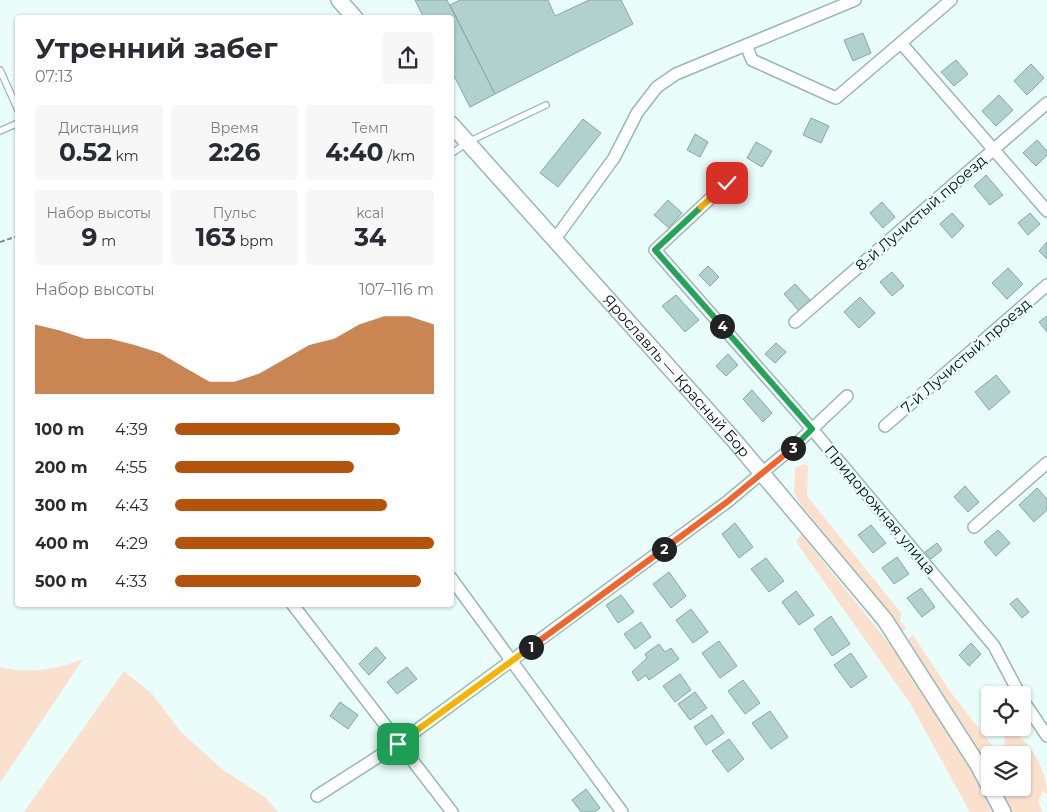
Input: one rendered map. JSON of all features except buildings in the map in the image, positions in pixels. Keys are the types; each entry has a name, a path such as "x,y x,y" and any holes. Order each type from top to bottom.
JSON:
{"street":[{"path":"339,0 352,15"},
{"path":"555,239 614,158 638,113 657,87 676,74 855,0"},
{"path":"746,45 752,60 836,98 951,0"},
{"path":"900,43 1047,211"},
{"name":"8-й Лучистый проезд","path":"795,322 1047,103"},
{"name":"Ярославль — Красный Бор","path":"454,127 762,473 885,620 978,765 1003,812"},
{"name":"Придорожная улица","path":"727,183 655,250 812,429 994,646 1015,686"},
{"name":"7-й Лучистый проезд","path":"885,426 1047,285"},
{"path":"318,796 398,744 727,502 812,429 847,396"},
{"path":"974,527 1047,463"},
{"path":"454,582 622,812"},
{"path":"295,607 452,812"},
{"path":"1031,712 1047,736"}],"lane":[{"path":"0,70 15,103"},
{"path":"454,152 468,142 546,105"},
{"path":"0,131 15,124"}],"path":[{"path":"0,242 15,237"}],"shaded area":[{"path":"805,464 808,466 807,496 901,613 900,621 906,628 902,632 801,505 794,493 795,468"},
{"path":"801,534 912,672 975,773 981,785 981,796 987,796 995,812 970,812 910,703 796,542"},
{"path":"913,635 952,694 981,731 981,736 985,736 992,746 981,746 981,762 907,640"},
{"path":"83,659 0,783 0,667 42,670"},
{"path":"124,671 152,694 181,732 223,770 265,797 278,812 24,812"},
{"path":"1004,736 1020,736 1028,746 1005,746"},
{"path":"1031,750 1041,768 1046,785 1047,794 1043,791 1038,801 1043,812 1011,812 1001,796 1031,796"}],"route":[{"path":"398,744 727,502 812,429 655,250 727,183"}]}
